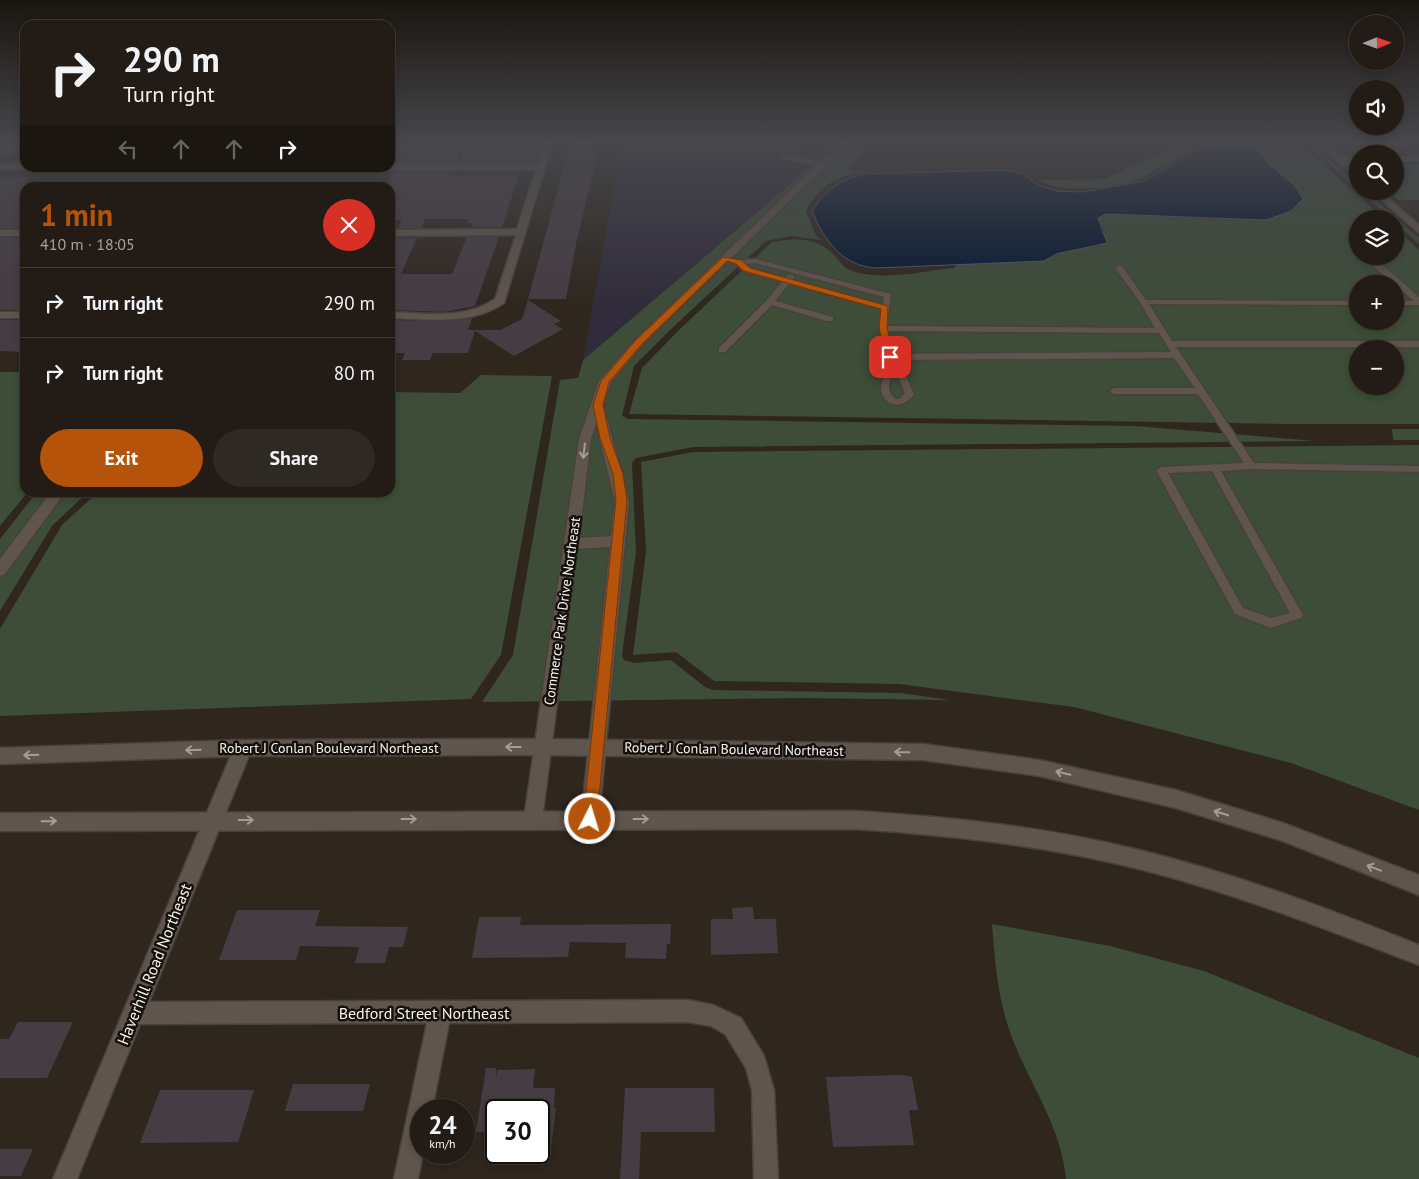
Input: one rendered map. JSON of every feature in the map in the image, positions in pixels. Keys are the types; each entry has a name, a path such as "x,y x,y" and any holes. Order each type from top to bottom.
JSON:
{"street":[{"path":"395,315 459,315 481,312 500,301 532,196"},
{"name":"Commerce Park Drive Northeast","path":"533,819 585,439 605,381 639,342 790,196"},
{"path":"1385,200 1419,230"},
{"path":"395,233 521,232"},
{"path":"0,233 20,233"},
{"path":"0,315 20,315"},
{"name":"Commerce Park Drive Northeast","path":"590,819 622,501 618,474 605,438 598,405"},
{"path":"0,570 55,497"},
{"path":"572,544 619,541"},
{"name":"Robert J Conlan Boulevard Northeast","path":"0,756 243,748 597,747 923,752 1039,768 1176,799 1283,832 1419,885"},
{"name":"Haverhill Road Northeast","path":"65,1179 243,748"},
{"path":"0,822 590,819 854,820 939,825 1054,841 1182,871 1310,912 1419,955"},
{"name":"Bedford Street Northeast","path":"134,1013 688,1012 713,1016 733,1026 756,1064 763,1090 766,1179"},
{"path":"406,1179 440,1013"}],"lane":[{"path":"725,259 739,262 755,261 888,296 883,328 892,371"},
{"path":"739,262 747,270 886,308"},
{"path":"1377,265 1419,302"},
{"path":"1119,268 1144,302 1161,331 1252,466"},
{"path":"722,350 770,302 795,272"},
{"path":"815,288 821,279"},
{"path":"858,300 865,291"},
{"path":"770,302 830,319"},
{"path":"1144,302 1349,303"},
{"path":"1404,303 1419,302"},
{"path":"883,328 1161,331"},
{"path":"1170,344 1419,344"},
{"path":"890,357 1178,355"},
{"path":"1114,391 1202,391"},
{"path":"1215,468 1297,616 1271,623 1239,611 1161,470 1252,466 1419,469"}],"shaded area":[{"path":"612,196 776,196 583,360"}],"green space":[{"path":"776,196 815,196 806,211 815,234 821,240 791,236 766,241 634,366 622,416 629,419 1135,426 1316,441 693,447 636,458 632,463 636,552 622,655 624,660 634,663 671,660 705,687 713,690 900,693 950,700 804,698 482,702 513,655 560,380 578,378 583,360"},
{"path":"1301,196 1349,196 1349,200 1363,200 1374,210 1349,210 1349,265 1404,265 1404,236 1419,250 1419,424 1293,424 629,414 642,368 678,331 772,242 805,240 820,244 826,248 850,270 875,275 902,275 954,268 957,264 1044,261 1071,250 1100,246 1104,231 1098,218 1106,214 1213,219 1303,199"},
{"path":"1404,196 1419,196 1419,200 1404,200"},
{"path":"1370,200 1376,200 1387,210 1381,210"},
{"path":"1404,225 1419,238 1419,244 1404,231"},
{"path":"0,372 20,372 20,497 24,497 0,526"},
{"path":"481,375 552,376 501,655 471,699 0,716 0,629 62,525 93,497 395,497 395,392 460,393"},
{"path":"1392,429 1419,429 1419,440 1393,440"},
{"path":"1419,445 1419,810 1291,763 1074,707 899,684 714,681 676,652 633,655 646,551 641,462 693,452"},
{"path":"33,497 83,497 52,526 0,611 0,539"},
{"path":"992,924 1110,946 1204,971 1419,1058 1419,1179 1066,1179 1063,1160 1052,1124 1020,1057 1008,1026 998,983"}],"water":[{"path":"1301,196 1303,199 1291,211 1266,220 1106,214 1098,218 1107,243 1056,254 1044,261 877,268 854,263 836,250 829,242 812,211 822,197"}],"building":[{"path":"0,196 20,196 20,228 0,228"},
{"path":"395,196 512,196 502,227 471,227 472,223 467,223 469,219 425,219 422,228 398,228 402,220 395,220"},
{"path":"556,196 587,196 566,299 528,299"},
{"path":"467,237 499,237 475,306 444,312 395,310 395,238 417,238 401,274 452,274"},
{"path":"0,238 20,238 20,310 0,310"},
{"path":"528,300 561,321 554,324 563,329 514,356 475,331 468,353 433,353 430,360 402,360 405,353 395,353 395,320 449,321 472,318 468,330 500,330 522,319"},
{"path":"0,320 20,320 20,352 0,351"},
{"path":"753,907 754,919 776,919 778,953 711,955 711,919 733,919 732,908"},
{"path":"237,910 320,910 315,926 408,927 403,947 389,947 385,963 355,963 359,947 300,946 296,960 219,960"},
{"path":"479,917 521,917 520,925 671,924 670,944 667,944 666,959 625,958 626,943 570,942 568,957 472,958"},
{"path":"18,1022 73,1022 47,1078 0,1078 0,1039 9,1039"},
{"path":"486,1068 496,1068 496,1079 497,1070 535,1069 533,1088 555,1088 554,1108 556,1108 550,1157 550,1099 485,1099 485,1132 476,1132"},
{"path":"904,1075 912,1077 918,1110 909,1110 914,1145 833,1147 826,1077"},
{"path":"293,1084 370,1084 363,1111 285,1111"},
{"path":"625,1088 714,1088 715,1132 641,1132 639,1179 620,1179"},
{"path":"160,1090 254,1090 238,1142 140,1143"},
{"path":"0,1149 33,1149 21,1176 0,1176"}],"route":[{"path":"590,819 622,501 618,474 605,438 598,405 605,381 639,342 725,259 739,262 747,270 886,308 883,328 890,357"}]}
